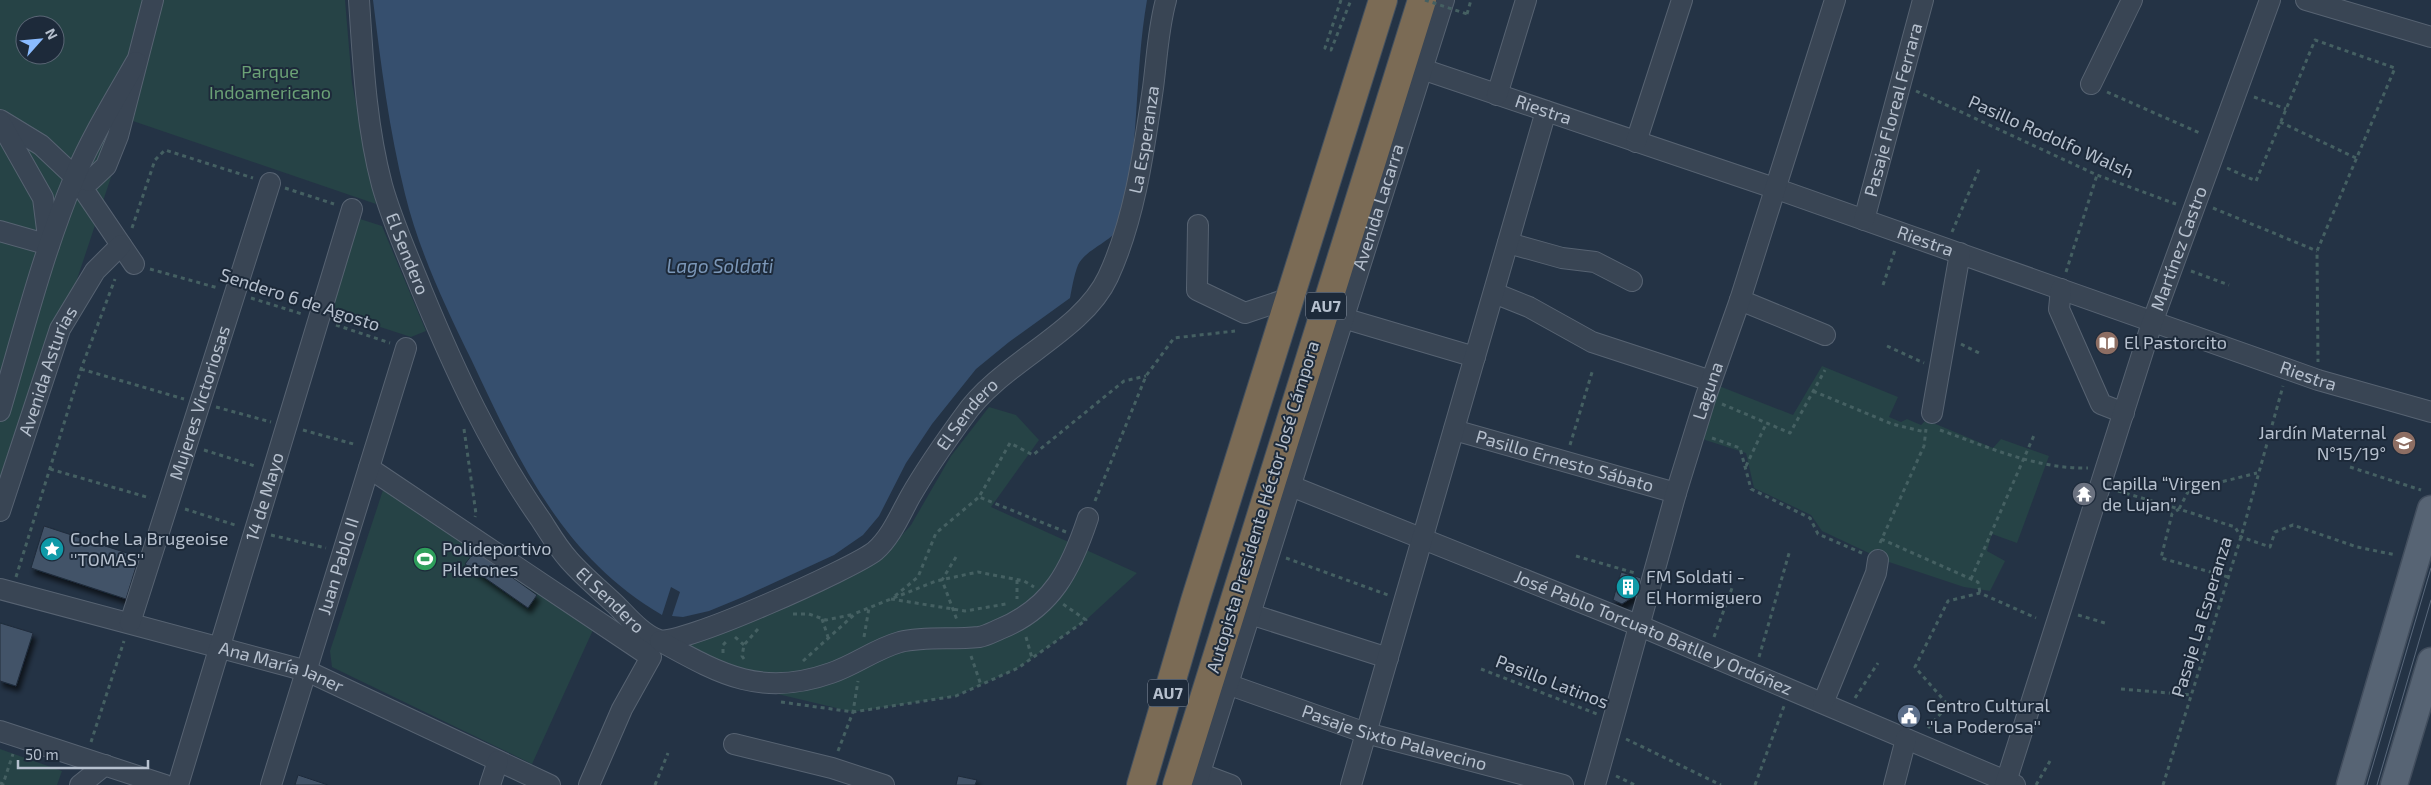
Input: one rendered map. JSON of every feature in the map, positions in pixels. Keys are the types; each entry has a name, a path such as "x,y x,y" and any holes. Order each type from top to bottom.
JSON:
{"highway":[{"name":"Autopista Presidente Héctor José Cámpora","path":"1141,785 1195,600 1383,0"},
{"name":"Autopista Presidente Héctor José Cámpora","path":"1191,781 1423,0"}],"main road":[{"path":"2350,785 2416,560 2426,500"},
{"path":"2394,785 2431,661"}],"street":[{"name":"Avenida Asturias","path":"0,411 49,245 75,177 94,137 136,62 153,0"},
{"name":"El Sendero","path":"358,0 365,84 382,184 395,222 454,369 484,430 519,490 567,558 639,627 655,649 826,577 856,563 876,550 967,411 1008,371 1085,311 1108,276"},
{"name":"La Esperanza","path":"1108,276 1126,226 1143,154 1160,22 1166,0"},
{"name":"Avenida Lacarra","path":"1191,781 1227,684 1240,613 1269,552 1291,486 1444,0"},
{"path":"1497,94 1526,0"},
{"path":"1636,142 1682,0"},
{"name":"Laguna","path":"1595,785 1676,493 1740,300 1834,0"},
{"name":"Pasaje Floreal Ferrara","path":"1864,220 1922,0"},
{"path":"2091,84 2132,0"},
{"name":"Martínez Castro","path":"2009,784 2061,610 2152,323 2270,0"},
{"path":"2306,0 2431,37"},
{"name":"Riestra","path":"1422,70 1774,188 2318,380 2431,412"},
{"path":"1351,785 1546,111"},
{"path":"0,121 41,145 75,177 127,254"},
{"path":"0,121 42,198 49,245 0,231"},
{"name":"Mujeres Victoriosas","path":"130,623 270,183"},
{"name":"14 de Mayo","path":"178,785 352,209"},
{"path":"1198,225 1197,290 1245,313 1290,298"},
{"path":"1508,243 1562,258 1595,262 1632,281"},
{"path":"1930,419 1941,370 1952,251"},
{"name":"Avenida Asturias","path":"0,511 60,329 95,271 127,254"},
{"path":"2060,289 2059,309 2101,404 2124,413"},
{"path":"1494,293 1529,307 1592,342 1709,389"},
{"path":"1740,300 1825,334"},
{"path":"1343,318 1475,357"},
{"name":"Juan Pablo II","path":"272,785 406,348"},
{"name":"Pasillo Ernesto Sábato","path":"1454,430 1676,493"},
{"path":"372,459 466,533 655,649 704,664 742,680 773,685 787,684 831,673 886,646 904,641 924,638 981,637 1020,621 1047,593 1081,538 1088,518"},
{"name":"José Pablo Torcuato Batlle y Ordóñez","path":"1291,486 1640,626 1941,753 2009,784"},
{"path":"1823,704 1876,573 1878,560"},
{"name":"Ana María Janer","path":"6,590 307,671 550,785"},
{"path":"1240,613 1388,658"},
{"path":"589,785 622,709 655,649"},
{"name":"Pasaje Sixto Palavecino","path":"1227,684 1366,733 1563,785"},
{"path":"9,734 165,785"},
{"path":"1894,785 1906,739"},
{"path":"734,744 829,777 884,785"},
{"path":"490,785 498,761"},
{"path":"80,785 105,765"},
{"path":"1191,781 1231,785"}],"path":[{"path":"1341,0 1325,48 1331,50 1351,0"},
{"path":"1423,0 1467,14 1471,0"},
{"path":"2211,162 2256,181 2315,40 2394,68 2317,251 2318,380"},
{"name":"Pasillo Rodolfo Walsh","path":"1900,83 2097,175 2195,206 2317,251"},
{"path":"2091,84 2218,142"},
{"path":"2236,92 2286,108"},
{"path":"2280,122 2356,158"},
{"path":"6,590 50,469 81,369 127,254 155,160"},
{"path":"1952,251 1980,167"},
{"path":"2060,289 2097,175"},
{"path":"1883,285 1901,233"},
{"name":"Sendero 6 de Agosto","path":"127,254 236,293 406,348"},
{"path":"2174,264 2229,285"},
{"path":"1088,518 1146,376 1174,338 1236,331"},
{"path":"1887,346 1941,370"},
{"path":"81,369 287,426 372,459"},
{"path":"1565,461 1592,369"},
{"name":"Pasaje La Esperanza","path":"2163,785 2242,537 2257,473 2288,369"},
{"path":"1709,389 1766,424 1790,433 1825,370"},
{"path":"891,599 918,578 936,533 979,497 1010,442 1033,455 1124,381 1146,376"},
{"path":"1813,391 1892,424 1925,432"},
{"path":"1980,594 1978,582 1881,539 1924,446 1925,432 1930,419 2024,460 2068,468 2095,468 2107,465"},
{"path":"1746,466 1766,424"},
{"path":"463,427 476,514 466,533"},
{"path":"1695,432 1740,448 1751,489 1810,518 1818,534 1878,560"},
{"path":"1971,579 2036,433"},
{"path":"187,444 273,472"},
{"path":"2350,467 2426,500"},
{"path":"50,469 168,504"},
{"path":"2228,578 2161,558 2172,514 2179,509 2189,490 2257,473"},
{"path":"2101,486 2235,527 2242,537 2270,547 2275,532 2293,525 2358,547 2416,560"},
{"path":"979,497 1081,538"},
{"path":"1754,674 1790,550"},
{"path":"1269,552 1405,601"},
{"path":"1576,556 1653,578"},
{"path":"942,580 956,557"},
{"path":"777,701 853,712 956,696 1018,668 1086,620 1047,593 1024,581 978,572 942,580 856,613 826,620 809,614 790,614"},
{"path":"1707,654 1732,588"},
{"path":"891,599 965,611 991,608 1047,593"},
{"path":"1941,753 1928,728 1948,705 1915,667 1948,601 1980,594 2036,618"},
{"path":"2061,610 2105,623"},
{"path":"800,663 821,642 856,613"},
{"path":"821,618 826,627 828,637"},
{"path":"85,759 130,623"},
{"path":"749,666 742,656 744,644 760,626 752,630"},
{"path":"723,654 723,645 729,638 743,633"},
{"path":"734,636 744,644"},
{"path":"704,664 723,654"},
{"path":"723,654 730,658"},
{"path":"1845,713 1878,663"},
{"name":"Pasillo Latinos","path":"1481,669 1612,726 1721,785"},
{"path":"2121,689 2192,695"},
{"path":"1755,785 1790,690"},
{"path":"829,777 853,712"},
{"path":"0,783 3,784 9,734"},
{"path":"655,785 668,754"},
{"path":"2036,785 2050,761"}],"green space":[{"name":"Parque Indoamericano","path":"0,0 345,0 352,83 376,204 130,120 0,511"},
{"path":"360,219 382,226 426,331 411,337 331,311"},
{"path":"1822,366 1898,397 1889,417 1901,422 1907,419 1921,425 1926,420 1993,448 2001,439 2049,456 2017,543 1992,534 1987,551 2005,561 1990,591 1964,587 1886,561 1822,531 1811,515 1754,488 1746,453 1699,438 1714,384 1793,415"},
{"path":"989,407 1016,415 1039,440 991,507 1137,573 1086,620 1018,668 956,696 853,712 736,684 680,645 832,587 867,568 885,554 911,525 951,456"},
{"name":"Polideportivo Piletones","path":"384,487 593,630 532,764 332,667 330,651"},
{"path":"0,749 62,771 57,785 0,785"}],"water":[{"name":"Lago Soldati","path":"373,0 1147,0 1140,56 1131,168 1121,223 1114,234 1082,259 1078,265 1070,298 1009,342 976,369 932,424 906,463 879,516 863,535 834,555 709,611 683,617 672,616 680,592 671,587 662,615 627,591 596,564 546,502 506,433 452,319 425,257 399,170 382,73"}],"building":[{"path":"44,526 139,557 126,599 31,568"},
{"path":"475,551 537,595 528,608 465,564"},
{"name":"FM Soldati - El Hormiguero","path":"1621,572 1641,578 1636,595 1622,604 1613,600"},
{"path":"0,623 33,633 16,686 0,681"},
{"path":"298,775 328,785 295,785"},
{"path":"958,776 977,780 975,785 956,785"}],"tram line":[{"path":"2367,785 2431,568"},
{"path":"2377,785 2431,600"}],"place":[{"name":"El Pastorcito","path":"2107,343"},
{"name":"Jardín Maternal N°15/19°","path":"2404,443"},
{"name":"Capilla “Virgen de Lujan”","path":"2084,494"},
{"name":"Coche La Brugeoise ''TOMAS''","path":"52,549"},
{"name":"Polideportivo Piletones","path":"425,559"},
{"name":"FM Soldati - El Hormiguero","path":"1628,587"},
{"name":"Centro Cultural ''La Poderosa''","path":"1909,716"}]}
